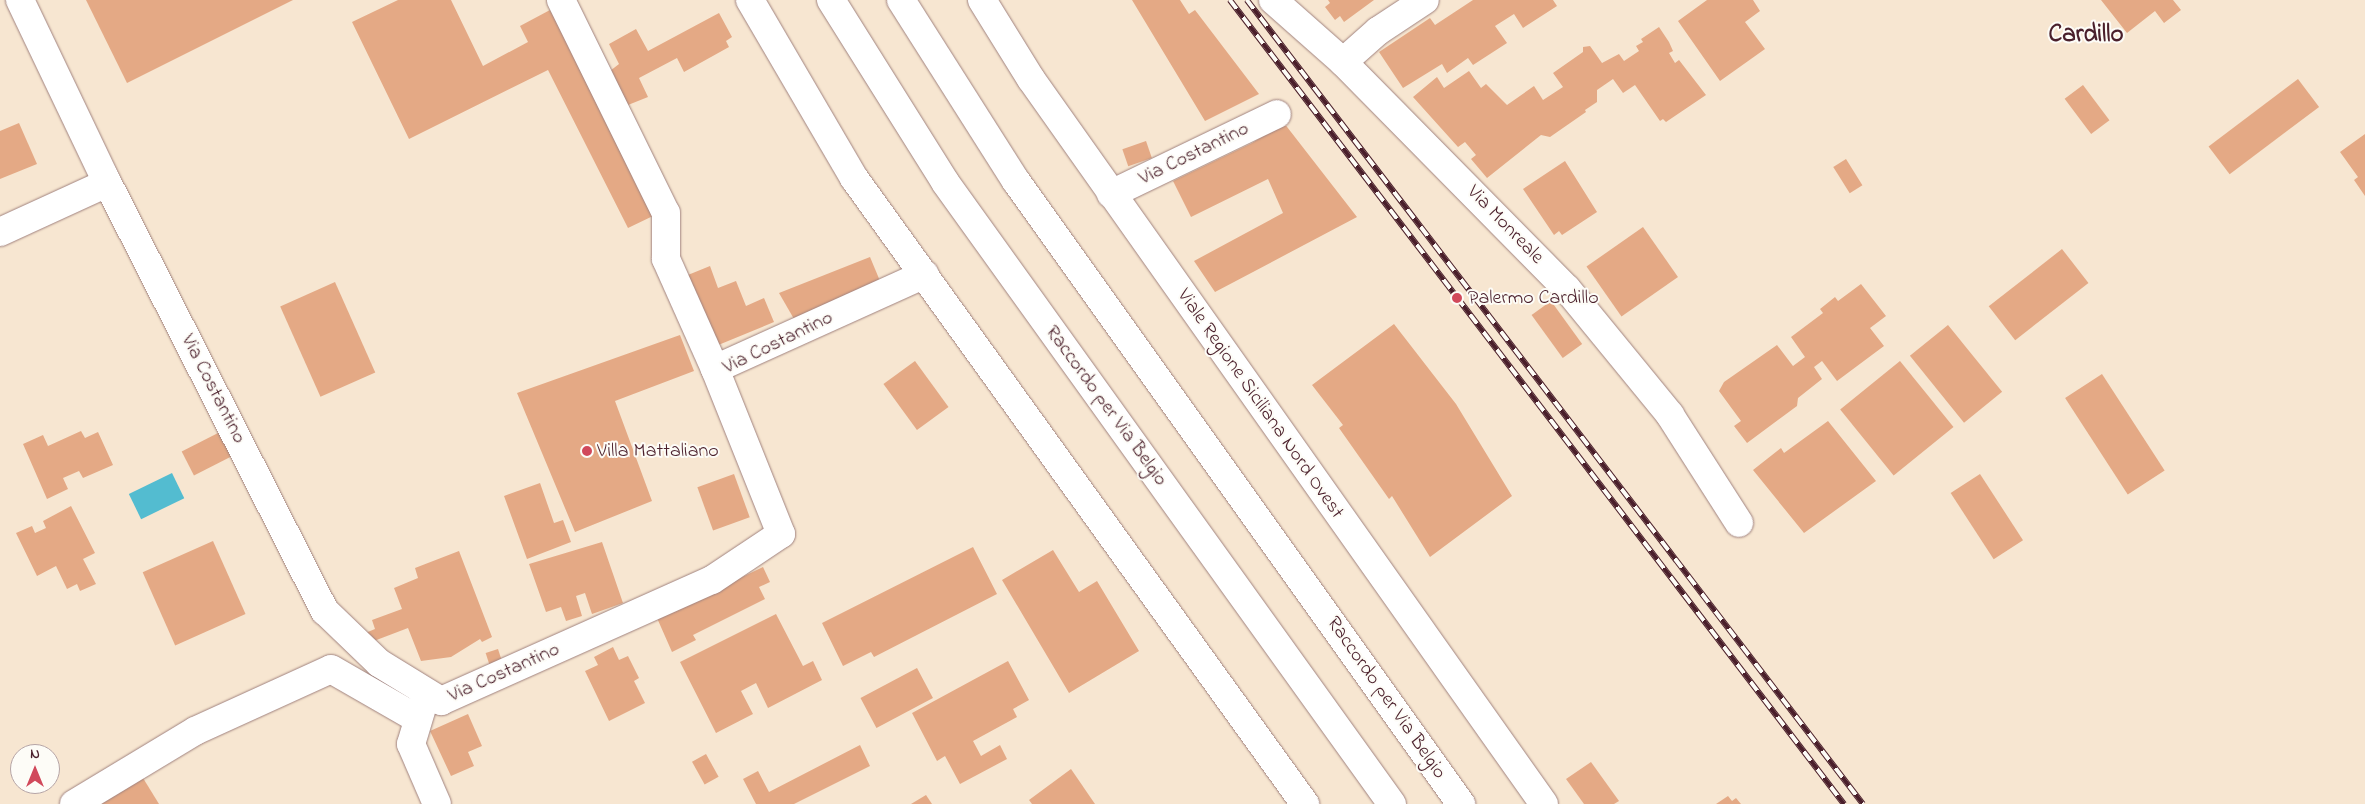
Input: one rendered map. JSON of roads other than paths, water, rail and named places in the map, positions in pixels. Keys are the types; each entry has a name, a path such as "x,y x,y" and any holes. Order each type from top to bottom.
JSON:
{"main road":[{"name":"Via Costantino","path":"20,0 108,183 325,611 379,663 441,701 712,580 781,534 716,369 925,274"},
{"path":"561,0 666,213 666,259 716,369"},
{"path":"750,0 854,178 1306,804"},
{"name":"Raccordo per Via Belgio","path":"831,0 945,182 1392,804"},
{"name":"Raccordo per Via Belgio","path":"901,0 1016,181 1461,804"},
{"name":"Viale Regione Siciliana Nord Ovest","path":"982,0 1031,79 1111,194 1544,804"},
{"name":"Via Monreale","path":"1273,0 1343,62 1567,289 1670,415 1739,523"},
{"path":"1343,62 1378,31 1425,0"},
{"name":"Via Costantino","path":"1111,194 1277,114"},
{"path":"0,232 108,183"},
{"path":"74,804 195,731 331,669 418,719"},
{"path":"426,692 411,744 437,804"}],"water":[{"path":"172,473 184,498 141,519 129,494"}],"railway":[{"path":"1230,0 1844,804"},
{"path":"1247,0 1863,804"}],"place":[{"name":"Palermo Cardillo","path":"1457,298"},
{"name":"Villa Mattaliano","path":"587,451"}],"district":[{"name":"Cardillo","path":"2086,35"}]}
